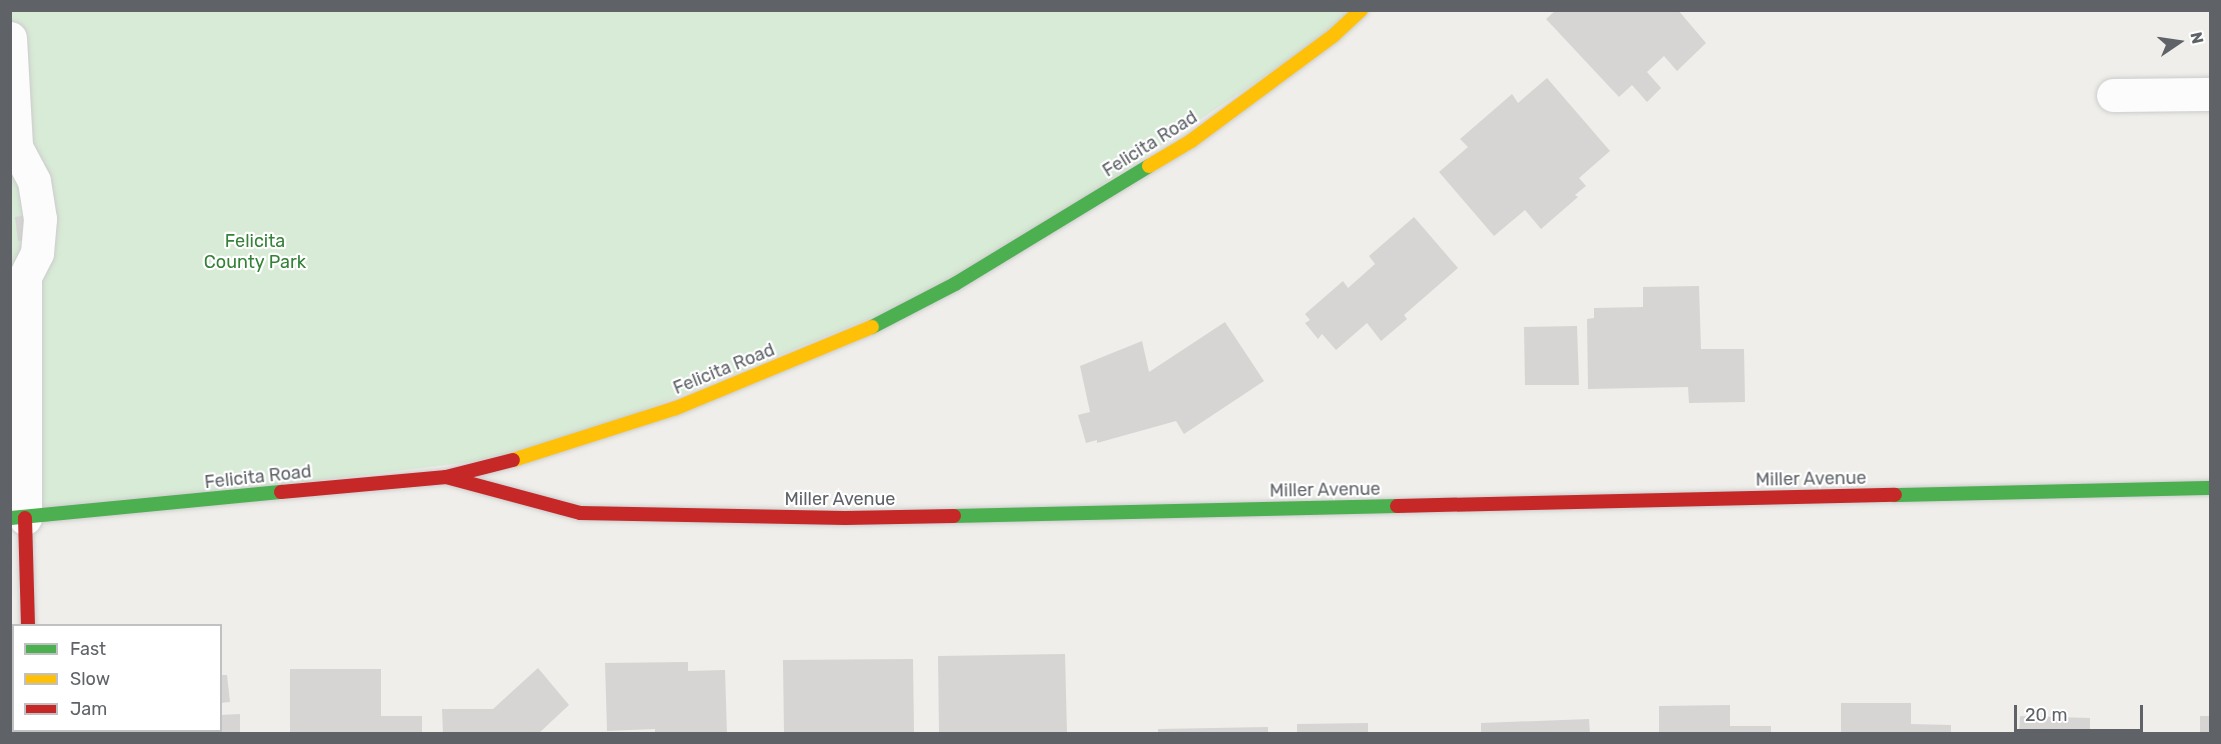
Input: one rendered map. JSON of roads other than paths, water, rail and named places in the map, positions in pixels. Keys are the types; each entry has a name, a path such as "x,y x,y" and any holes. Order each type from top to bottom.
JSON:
{"street":[{"name":"Felicita Road","path":"18,518 446,477 539,454 676,408 875,326 955,284 1191,141 1334,35 1361,10"},
{"path":"10,38 13,152 34,181 40,219 37,253 18,269 18,518 28,624"},
{"path":"2113,95 2211,94"},
{"name":"Miller Avenue","path":"446,477 580,513 845,518 2211,488"}],"park label":[{"name":"Felicita County Park","path":"255,252"}]}
